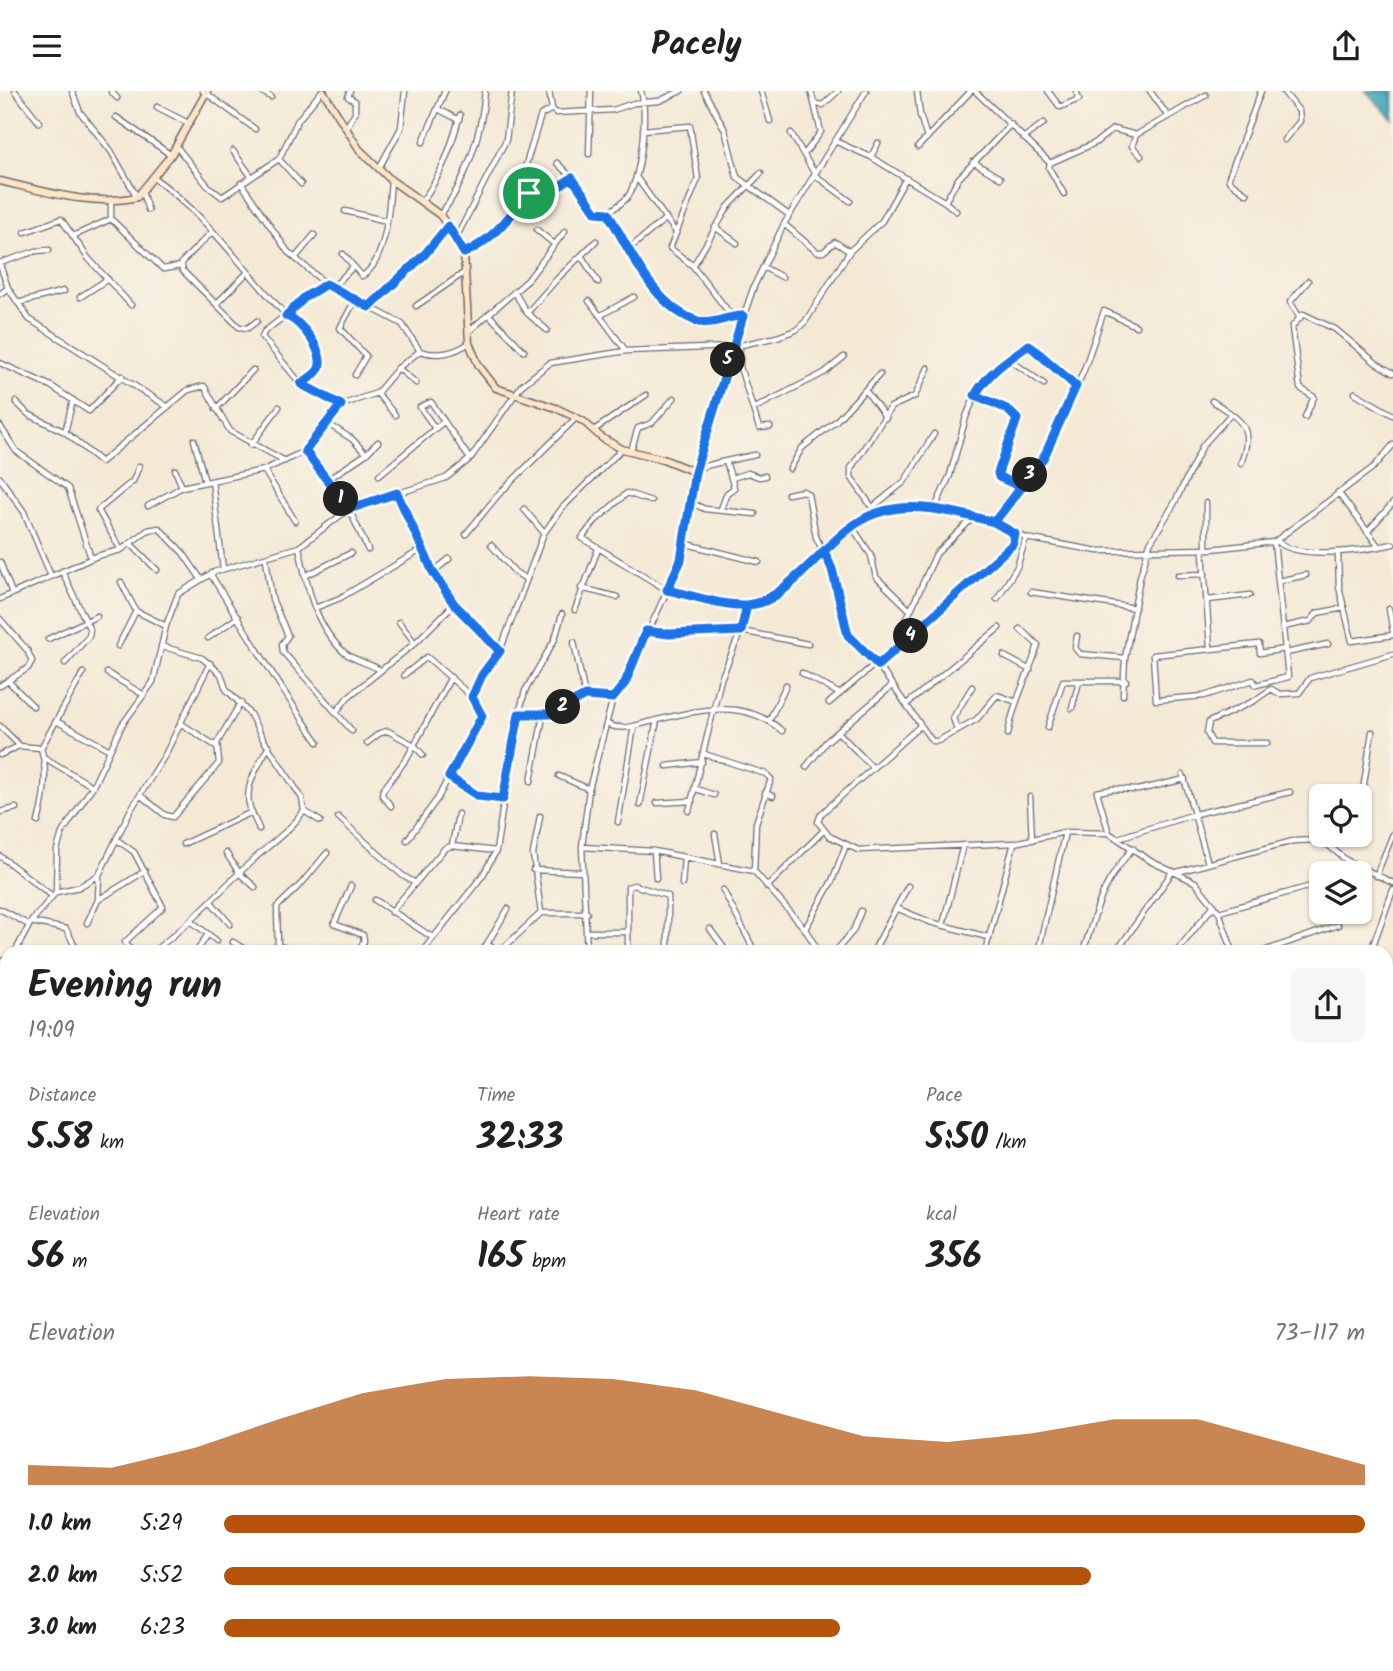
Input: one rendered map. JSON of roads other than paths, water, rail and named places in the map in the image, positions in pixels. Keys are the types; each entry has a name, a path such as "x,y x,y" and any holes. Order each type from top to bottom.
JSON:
{"street":[{"path":"15,91 39,122"},
{"path":"72,91 80,112 111,152 148,210"},
{"path":"111,91 117,98"},
{"path":"261,91 271,97"},
{"path":"176,146 217,196 222,197 279,159 298,120 323,91 359,149 391,180 440,215 456,238 464,253 469,343 479,366 496,388 515,397 556,408 622,449 696,470 755,454"},
{"path":"346,128 356,110 355,101 348,97 350,91"},
{"path":"379,169 399,133 405,91"},
{"path":"424,142 445,91"},
{"path":"440,215 450,202 474,144 484,110 485,91"},
{"path":"456,238 468,220 506,140 512,91"},
{"path":"550,91 552,109 556,113 592,112 645,103 681,91"},
{"path":"589,154 591,91"},
{"path":"557,163 572,178 596,212 608,213 627,197 636,177 643,130 645,103 642,91"},
{"path":"704,91 725,130 735,174 749,188 789,215"},
{"path":"761,91 770,121"},
{"path":"805,153 821,132 811,91"},
{"path":"816,104 824,105 838,91"},
{"path":"587,945 582,847 589,789 613,698 625,683 646,631 681,560 688,502 696,470 732,347 763,267 789,215 816,176 866,91"},
{"path":"918,91 920,115 927,138"},
{"path":"918,147 973,91 1050,163"},
{"path":"1048,91 1060,107 1079,99 1076,91"},
{"path":"1150,91 1168,116"},
{"path":"1247,194 1229,181 1229,177 1261,91"},
{"path":"1283,91 1300,115 1297,126 1283,140"},
{"path":"0,181 54,194 111,200 139,194 171,155 205,92 255,129"},
{"path":"1141,156 1132,146 1136,135 1206,95"},
{"path":"157,107 188,123"},
{"path":"422,201 445,162 460,118 438,109"},
{"path":"529,193 519,190 523,170 538,120 552,109"},
{"path":"116,117 171,155"},
{"path":"1023,138 1044,123"},
{"path":"643,130 688,124 692,130 698,179 670,248 693,266 731,315"},
{"path":"945,202 973,162 1011,124"},
{"path":"1050,163 1095,143 1113,129 1136,135"},
{"path":"791,133 816,176 850,201"},
{"path":"837,142 871,157 956,211"},
{"path":"871,157 878,143"},
{"path":"233,151 251,176"},
{"path":"279,159 301,184"},
{"path":"973,162 1000,178"},
{"path":"1050,163 1049,169 1064,194"},
{"path":"693,266 728,207 761,173"},
{"path":"636,177 675,231"},
{"path":"464,253 478,247 502,225 536,186 549,193 572,178"},
{"path":"154,179 192,208 246,274 286,316 294,317 316,347 321,361 317,371 301,384"},
{"path":"19,945 30,924 54,894 57,850 62,833 93,786 110,750 155,677 175,598 201,579 223,569 299,548 349,509 446,478 470,459 526,381 550,363 625,351 732,347 777,337 801,326 850,251 882,221 906,179"},
{"path":"343,254 362,276 373,266 387,221 391,180"},
{"path":"241,183 272,224 282,245 332,288 402,324 420,351"},
{"path":"111,200 111,219 163,269 181,265 212,233"},
{"path":"345,211 387,221"},
{"path":"608,213 652,287 677,312 707,323 731,315 743,316"},
{"path":"25,232 61,219 131,305"},
{"path":"73,236 111,219"},
{"path":"630,248 666,219"},
{"path":"784,224 817,252 823,252 835,242 850,251"},
{"path":"369,307 425,254 448,226"},
{"path":"715,227 737,243"},
{"path":"537,230 553,243"},
{"path":"467,333 515,293 565,231"},
{"path":"296,257 314,235"},
{"path":"527,313 596,241"},
{"path":"49,250 36,251 0,264 8,288 29,319 168,407"},
{"path":"582,257 598,282"},
{"path":"181,265 239,327 248,327 257,321"},
{"path":"332,288 353,267"},
{"path":"763,267 782,277"},
{"path":"416,306 466,272"},
{"path":"216,304 246,274"},
{"path":"80,297 108,279"},
{"path":"1300,318 1290,302 1308,281"},
{"path":"326,284 305,297 286,316 264,332 262,337 301,384 341,405"},
{"path":"0,294 8,288"},
{"path":"18,303 64,291"},
{"path":"515,293 527,313 547,330"},
{"path":"601,315 634,297"},
{"path":"355,300 340,328 366,356 355,375"},
{"path":"589,301 625,351"},
{"path":"994,522 1051,445 1104,311 1136,325"},
{"path":"1305,417 1314,397 1300,388 1292,327 1303,314 1335,329 1376,363 1393,373"},
{"path":"489,315 524,351"},
{"path":"148,506 182,487 264,470 305,451 341,405 377,393 398,368 420,351 458,351 469,343"},
{"path":"740,345 740,367 759,428 770,427"},
{"path":"935,508 950,475 975,395 989,374 1029,345 1076,386"},
{"path":"753,409 824,373 844,357"},
{"path":"1009,359 1044,384"},
{"path":"0,363 89,411 122,376"},
{"path":"398,368 416,383"},
{"path":"876,513 874,506 851,477 851,472 893,405 915,396 928,368"},
{"path":"216,409 253,370"},
{"path":"790,469 802,448 836,421 880,374"},
{"path":"16,402 28,414 65,432 101,462 188,390 204,386 230,431 251,445 285,461"},
{"path":"865,391 886,418"},
{"path":"377,393 395,415"},
{"path":"1355,393 1393,415"},
{"path":"594,430 629,403 646,395"},
{"path":"975,395 1007,409 1017,419 998,473 999,477 1022,487"},
{"path":"631,451 638,428 654,421 674,398"},
{"path":"65,432 73,400"},
{"path":"433,427 421,404 431,401 442,423 470,459"},
{"path":"1212,401 1241,421 1247,433 1247,447 1241,463"},
{"path":"251,445 279,407"},
{"path":"1123,695 1126,681 1125,658 1147,551 1203,445 1231,414"},
{"path":"466,534 504,489 576,418"},
{"path":"379,475 433,427 442,423"},
{"path":"328,424 352,439 366,454"},
{"path":"0,426 16,451 68,488 91,559"},
{"path":"874,506 904,482 934,434"},
{"path":"194,440 205,482"},
{"path":"327,480 366,454 378,442"},
{"path":"651,501 627,493 595,521 582,538 667,590 747,605 762,603 777,594 824,551 876,513 935,508 994,522 1026,538 1098,551 1206,548 1275,541 1375,466 1391,452 1393,445"},
{"path":"472,697 482,675 500,651 544,533 562,508 622,449"},
{"path":"305,451 349,509 368,550"},
{"path":"721,509 727,493 734,488 726,461"},
{"path":"121,550 98,510 133,481 139,466"},
{"path":"175,470 182,487"},
{"path":"264,470 295,521"},
{"path":"732,478 748,473 765,476"},
{"path":"0,478 24,512 51,576"},
{"path":"212,481 223,569"},
{"path":"788,494 807,492 816,537 832,569 848,635 878,665 908,703 920,726 935,742 983,714 997,695 1014,701"},
{"path":"1338,492 1379,547"},
{"path":"397,493 433,572 454,604 500,651"},
{"path":"688,502 705,509 755,514"},
{"path":"1206,503 1206,548 1203,553 1210,648"},
{"path":"1367,532 1393,503"},
{"path":"524,509 544,533"},
{"path":"903,627 936,554 974,517"},
{"path":"0,599 91,559 121,550 148,530 159,528 183,553 201,579"},
{"path":"853,528 871,555 876,576 910,610"},
{"path":"830,703 878,665 999,559 1013,544 1015,534"},
{"path":"997,599 1017,567 1026,538"},
{"path":"1275,541 1285,546 1338,554 1393,544"},
{"path":"1275,541 1285,651 1288,677 1256,685 1253,680 1204,696 1156,700 1153,656 1259,644 1260,653 1285,651 1328,643"},
{"path":"683,543 759,562"},
{"path":"131,544 158,570"},
{"path":"491,545 515,572 526,579"},
{"path":"299,548 305,576 323,627 347,655 380,670"},
{"path":"315,608 340,598 424,548"},
{"path":"575,610 597,549"},
{"path":"305,576 351,553"},
{"path":"1338,554 1339,587 1352,641 1393,633 1389,609"},
{"path":"266,559 272,599 288,636 281,647 283,652 352,731"},
{"path":"433,572 449,559"},
{"path":"0,562 12,593"},
{"path":"62,571 90,630 89,636 65,663"},
{"path":"1178,575 1205,574"},
{"path":"211,575 284,695 318,742"},
{"path":"1279,581 1306,575"},
{"path":"121,583 135,611 166,626"},
{"path":"581,588 617,597"},
{"path":"1031,592 1135,607"},
{"path":"1208,600 1250,595"},
{"path":"336,712 348,697 415,643 454,604"},
{"path":"689,811 721,679 741,631 747,605"},
{"path":"1283,627 1311,621 1317,613 1344,608"},
{"path":"118,646 135,611"},
{"path":"427,945 483,875 496,851 503,799 525,691 555,639 562,614"},
{"path":"48,639 97,616"},
{"path":"208,638 237,617"},
{"path":"0,619 27,650 32,661 28,668 0,686"},
{"path":"399,622 415,643"},
{"path":"908,703 999,628"},
{"path":"1008,734 1014,701 1030,670 1037,642 1020,629"},
{"path":"646,631 669,634 741,631 808,644"},
{"path":"1077,636 1075,648 1080,654 1125,658"},
{"path":"574,642 585,696"},
{"path":"161,646 210,663 221,674 226,688 241,702 302,798 304,811 320,821"},
{"path":"1267,743 1212,743 1207,733 1209,722 1254,701 1271,689 1280,694 1299,693 1310,678 1393,654"},
{"path":"1004,656 1030,670"},
{"path":"404,675 427,657 472,697 482,716 449,777 407,840"},
{"path":"87,923 98,900 99,876 140,795 165,755 210,663"},
{"path":"38,822 45,758 41,748 83,673"},
{"path":"107,673 144,695"},
{"path":"802,673 840,694"},
{"path":"391,806 382,795 414,745 451,677"},
{"path":"1048,727 1063,681 1067,678 1079,682 1126,681"},
{"path":"8,681 33,706"},
{"path":"1072,708 1079,682"},
{"path":"769,719 786,685"},
{"path":"806,767 838,732 893,685"},
{"path":"957,729 953,718 972,687"},
{"path":"519,714 543,716 585,696 613,698"},
{"path":"140,795 164,815 173,817 219,763 216,746 241,702"},
{"path":"607,724 619,728 634,726 716,707 769,719 782,731"},
{"path":"531,781 543,716"},
{"path":"640,805 657,720"},
{"path":"55,721 110,750"},
{"path":"180,723 216,746"},
{"path":"0,726 19,745"},
{"path":"618,822 634,726"},
{"path":"920,726 821,814 818,822 823,831 858,850 1014,842 1065,832 1109,833 1152,862 1195,881 1219,912 1231,945"},
{"path":"367,743 380,733 388,731 414,745 423,755"},
{"path":"838,732 872,768"},
{"path":"1364,784 1372,732"},
{"path":"0,755 19,745 41,748"},
{"path":"259,829 251,812 250,784 269,746"},
{"path":"704,754 769,775 771,779 756,823 754,871"},
{"path":"45,758 93,786"},
{"path":"667,766 702,762"},
{"path":"559,776 589,789"},
{"path":"449,777 478,796 503,799"},
{"path":"1109,833 1097,792 1113,789 1138,790 1184,777 1208,863"},
{"path":"696,789 714,795"},
{"path":"1118,838 1195,814 1290,792"},
{"path":"765,793 774,796"},
{"path":"1030,797 1032,840"},
{"path":"657,803 692,801"},
{"path":"0,812 16,808"},
{"path":"161,945 212,903 277,842 304,811"},
{"path":"183,843 251,812"},
{"path":"452,846 458,814"},
{"path":"540,816 533,844 533,870 541,913"},
{"path":"338,817 402,875 415,883"},
{"path":"767,887 823,831"},
{"path":"1040,945 1065,832"},
{"path":"715,834 720,864"},
{"path":"1376,876 1393,834"},
{"path":"1121,945 1175,872 1293,841 1309,839"},
{"path":"117,840 134,852 163,907 125,942 127,945"},
{"path":"986,945 1014,842"},
{"path":"805,929 832,881 846,845"},
{"path":"943,925 963,845"},
{"path":"391,912 445,848 452,846 496,851"},
{"path":"582,847 654,851 754,871 805,929 815,945"},
{"path":"1332,847 1346,860 1393,883"},
{"path":"1085,945 1098,899 1110,875 1133,848"},
{"path":"654,851 656,878"},
{"path":"226,853 240,874 255,887"},
{"path":"278,945 277,907 302,884 327,853"},
{"path":"0,856 54,894"},
{"path":"682,884 684,858"},
{"path":"533,870 583,872"},
{"path":"98,900 145,871"},
{"path":"54,894 79,887 99,876"},
{"path":"628,945 628,887 634,885 666,894 669,900 668,945"},
{"path":"351,886 334,924 363,935 362,945"},
{"path":"877,945 908,886"},
{"path":"1219,912 1309,887"},
{"path":"1373,945 1393,890"},
{"path":"723,891 751,945"},
{"path":"375,900 432,937"},
{"path":"212,903 230,924"},
{"path":"1182,945 1214,905"},
{"path":"896,908 988,937"},
{"path":"0,909 30,924 66,929 74,945"},
{"path":"487,944 508,909"},
{"path":"841,945 853,931 861,911"},
{"path":"507,945 541,913 587,913"},
{"path":"191,921 217,941"},
{"path":"1281,945 1338,925"},
{"path":"710,929 722,945"},
{"path":"587,932 628,932"},
{"path":"201,945 208,934"},
{"path":"233,942 238,945"}],"water":[{"path":"1366,91 1393,91 1393,119"}]}
